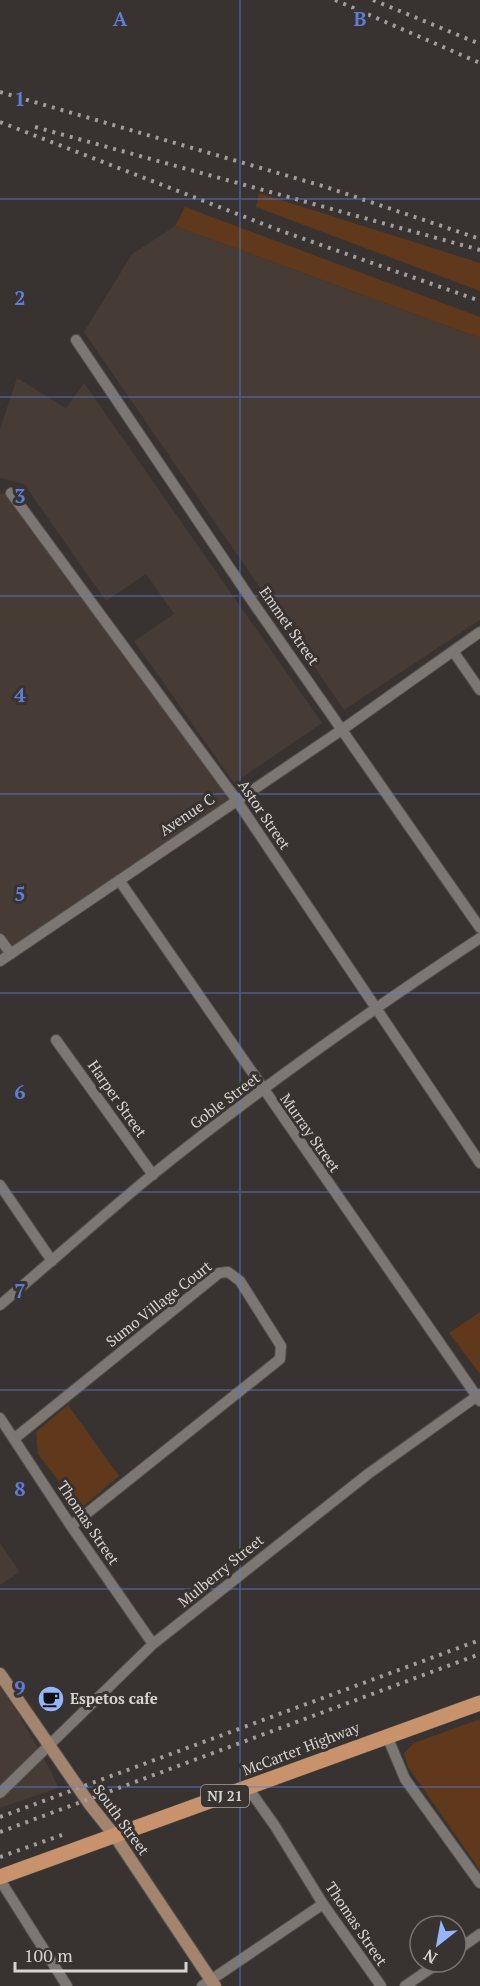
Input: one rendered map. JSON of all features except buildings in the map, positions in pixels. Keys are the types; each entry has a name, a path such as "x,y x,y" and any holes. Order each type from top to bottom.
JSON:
{"main road":[{"name":"South Street","path":"0,1674 115,1836 209,1984"},
{"name":"McCarter Highway","path":"0,1879 480,1703"}],"street":[{"name":"Emmet Street","path":"76,340 480,928"},
{"name":"Astor Street","path":"11,493 236,800 480,1163"},
{"name":"Avenue C","path":"0,961 343,729 480,632"},
{"path":"453,651 480,690"},
{"name":"Murray Street","path":"118,880 263,1091 479,1397"},
{"name":"Goble Street","path":"0,1305 153,1175 375,1008 480,938"},
{"path":"0,939 11,954"},
{"name":"Harper Street","path":"56,1040 153,1175"},
{"path":"0,1185 52,1261"},
{"name":"Sumo Village Court","path":"15,1438 219,1273 228,1272 240,1281 281,1346 280,1359 71,1526"},
{"name":"Mulberry Street","path":"0,1793 153,1644 350,1488 479,1397"},
{"name":"Thomas Street","path":"0,1418 153,1644"},
{"path":"387,1736 405,1779 480,1883"},
{"name":"Thomas Street","path":"248,1788 275,1826 323,1904 381,1986"},
{"path":"0,1879 68,1986"},
{"path":"209,1984 323,1904"},
{"path":"405,1986 422,1974"}],"shaded area":[{"path":"259,193 480,263 480,291 256,207"},
{"path":"185,207 480,317 480,338 175,226"},
{"path":"175,226 480,338 480,620 344,710 84,332 132,254"},
{"path":"17,378 66,408 84,383 322,723 234,783 134,641 174,614 146,574 106,601 24,484 0,478 0,429"},
{"path":"14,491 236,800 0,961 0,494"},
{"path":"480,1312 480,1374 449,1333"},
{"path":"68,1405 119,1476 80,1509 38,1454 36,1432"},
{"path":"0,1543 20,1572 0,1585"},
{"path":"0,1682 51,1771 58,1788 0,1808"},
{"path":"480,1719 480,1870 408,1767 404,1753 414,1743"}],"railway":[{"path":"335,0 480,63"},
{"path":"373,0 480,44"},
{"path":"0,92 326,187 480,239"},
{"path":"0,122 276,229 480,301"},
{"path":"35,127 480,250"},
{"path":"0,1817 480,1640"},
{"path":"0,1832 480,1654"},
{"path":"0,1857 62,1835"}],"place":[{"name":"Espetos cafe","path":"51,1699"}]}
